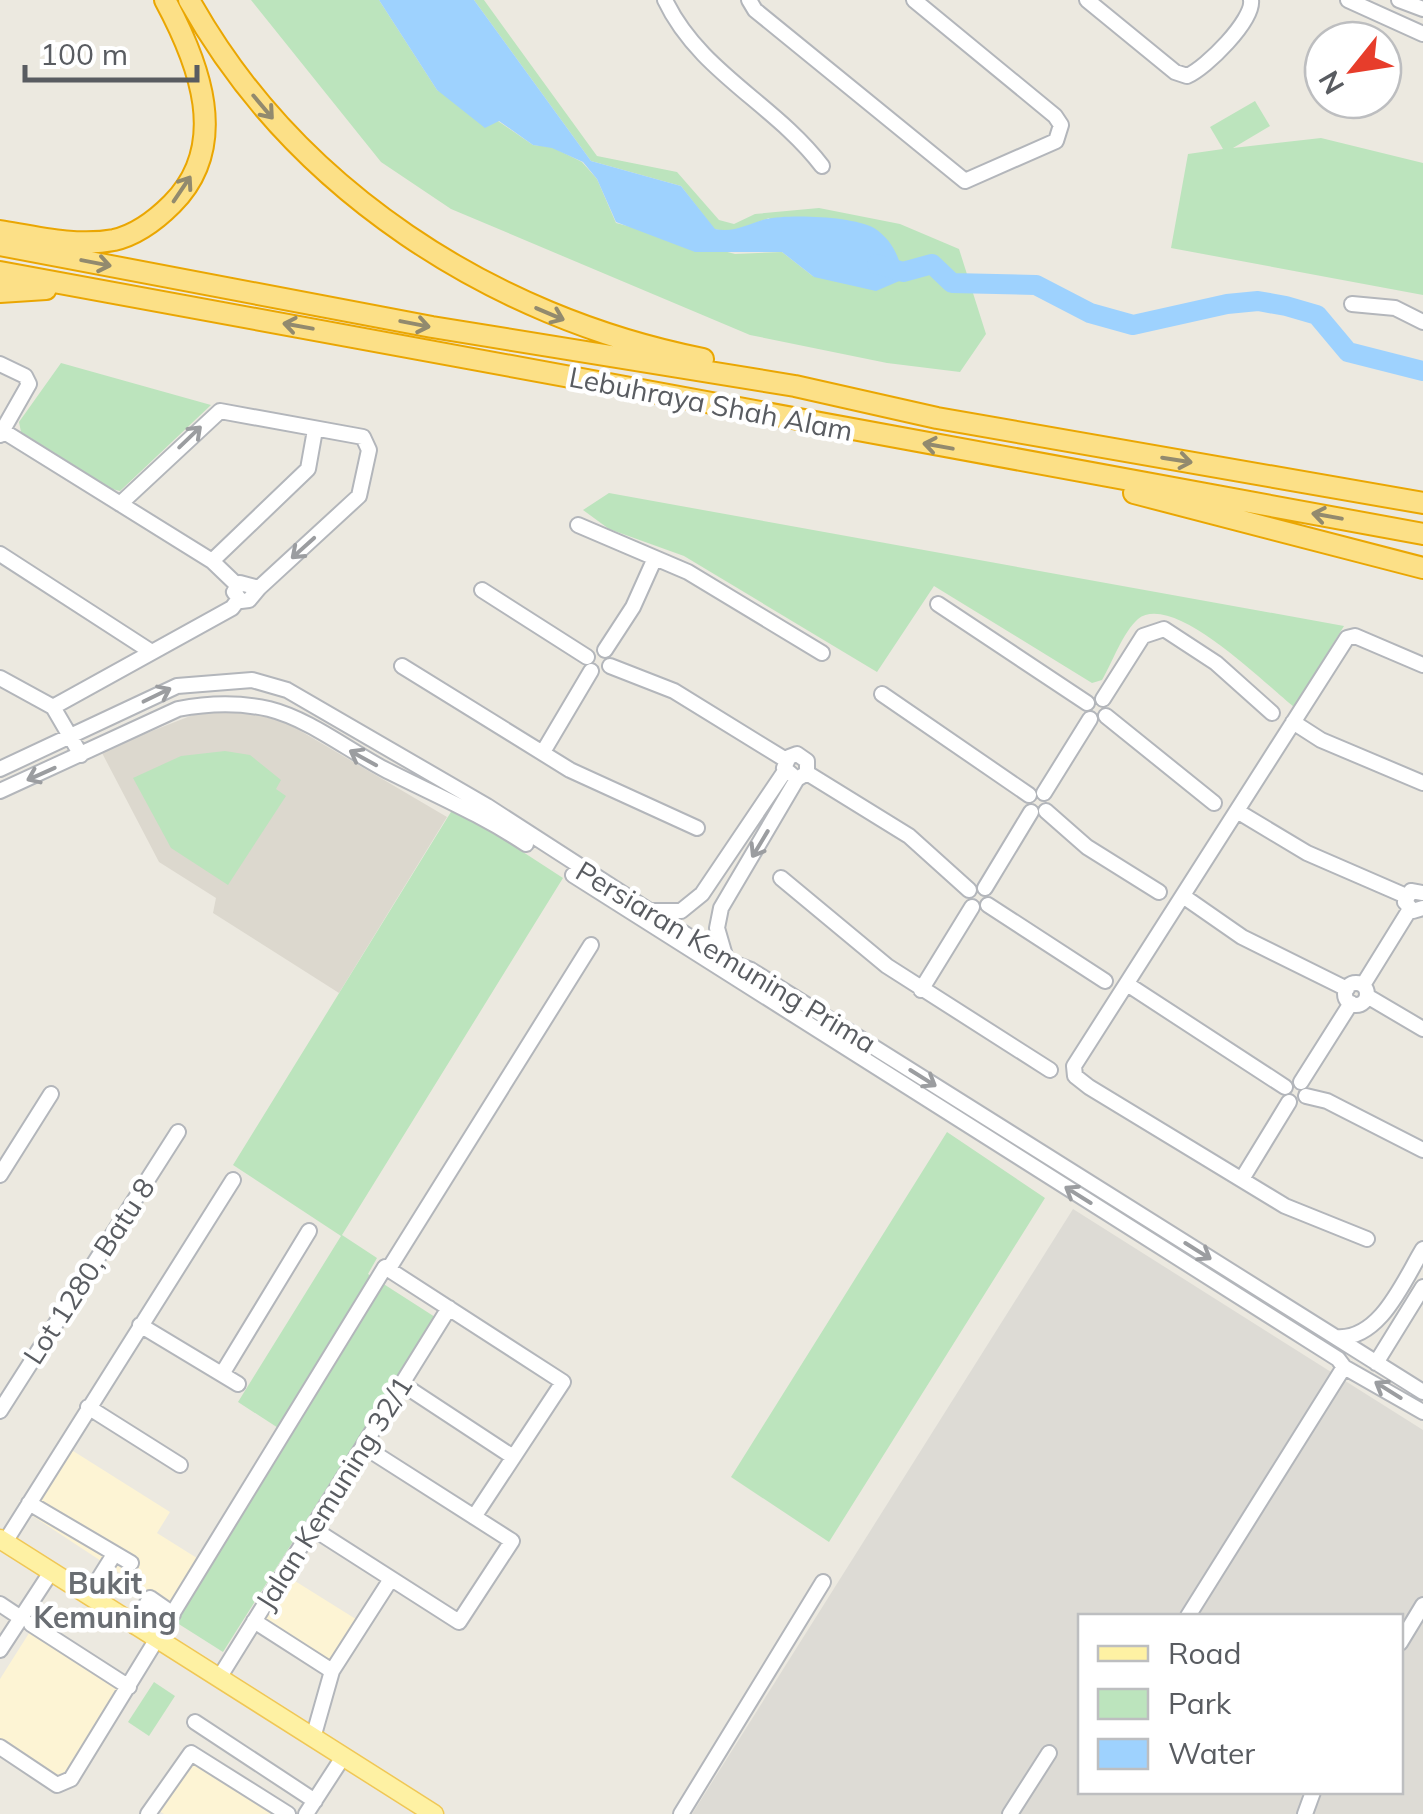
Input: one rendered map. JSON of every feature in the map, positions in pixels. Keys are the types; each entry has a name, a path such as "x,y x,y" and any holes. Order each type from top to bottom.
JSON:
{"highway":[{"path":"0,231 92,242 116,240 158,218 180,196 203,148 205,101 188,44 165,0"},
{"path":"188,0 265,111 329,175 385,221 438,256 534,307 604,336 727,364 795,386"},
{"name":"Lebuhraya Shah Alam","path":"0,245 613,359 795,386 973,424 1423,500"},
{"name":"Lebuhraya Shah Alam","path":"0,272 1423,534"},
{"path":"0,292 78,288"},
{"path":"1007,458 1057,477 1423,568"}],"main road":[{"path":"2,1541 434,1814"}],"street":[{"path":"665,0 698,52 783,121 822,166"},
{"path":"749,0 754,10 952,173 972,181 1056,141 1061,125 1055,116 914,0"},
{"path":"1087,0 1176,72 1187,76 1208,63 1247,16 1251,0"},
{"path":"1348,0 1423,34"},
{"path":"1398,0 1423,10"},
{"path":"1352,304 1395,308 1423,322"},
{"path":"0,364 29,380 1,433 212,561 237,592"},
{"path":"52,707 232,608 244,582 260,588 359,496 367,439 218,412 120,504"},
{"path":"212,561 308,469 315,430"},
{"path":"578,524 719,588 822,653"},
{"path":"0,554 150,651"},
{"path":"610,666 605,650 633,606 655,558"},
{"path":"482,590 602,673 610,666"},
{"path":"938,604 1086,702 1103,700"},
{"path":"1103,700 1143,636 1164,629 1216,663 1272,713"},
{"path":"1367,1239 1286,1206 1075,1076 1074,1066 1350,636 1423,665"},
{"path":"542,752 594,649 605,650"},
{"path":"402,666 570,770 698,828"},
{"path":"610,666 674,691 794,771 909,836 969,890 986,888 1038,811 1050,802 882,694"},
{"path":"0,678 52,707 81,755"},
{"name":"Persiaran Kemuning Prima","path":"0,770 177,686 252,680 287,690 487,806 727,961 751,970 1417,1388"},
{"path":"1103,700 1108,705 1106,716"},
{"path":"1086,702 1084,710 1090,720"},
{"name":"Persiaran Kemuning Prima","path":"0,791 178,709 238,704 284,714 482,815 784,1012 1423,1412"},
{"path":"1106,716 1090,720 1026,804 1087,848 1159,892"},
{"path":"1106,716 1214,803"},
{"path":"1293,722 1320,740 1423,783"},
{"path":"403,778 411,764"},
{"path":"638,905 665,914 681,911 702,894 794,771"},
{"path":"727,961 716,928 721,908 794,771"},
{"path":"1237,811 1306,853 1418,898 1365,991"},
{"path":"721,866 739,877"},
{"path":"781,878 921,990 1050,1070"},
{"path":"986,888 988,905"},
{"path":"969,890 966,898 972,908"},
{"path":"1183,896 1242,936 1349,996"},
{"path":"921,990 972,908 988,905 1104,980"},
{"path":"388,1270 592,945"},
{"path":"1127,984 1299,1103 1354,983 1423,1029"},
{"path":"1304,1089 1423,1150"},
{"path":"0,1176 52,1094"},
{"path":"1242,1179 1287,1094"},
{"name":"Lot 1280, Batu 8","path":"0,1411 178,1132"},
{"path":"2,1541 232,1180"},
{"path":"222,1374 309,1231"},
{"path":"1319,1326 1345,1338 1376,1322 1423,1249"},
{"path":"0,1748 58,1785 66,1785 385,1267 563,1382 474,1516"},
{"path":"1189,1614 1341,1363 1376,1363 1423,1287"},
{"name":"Jalan Kemuning 32/1","path":"219,1678 449,1308"},
{"path":"140,1324 238,1384"},
{"path":"1394,1334 1397,1372 1417,1388"},
{"path":"402,1384 513,1457"},
{"path":"88,1408 180,1465"},
{"path":"312,1528 459,1622 512,1541 363,1446"},
{"path":"29,1503 113,1556 131,1563"},
{"path":"88,1596 113,1556"},
{"path":"0,1650 26,1621 51,1572"},
{"path":"313,1738 332,1671 390,1579"},
{"path":"681,1814 823,1582"},
{"path":"134,1626 150,1598 174,1614"},
{"path":"0,1604 129,1687"},
{"path":"1403,1639 1423,1605"},
{"path":"254,1622 332,1671"},
{"path":"195,1722 310,1808 343,1757"},
{"path":"148,1814 192,1753 288,1814"},
{"path":"1010,1814 1049,1753"}],"shaded area":[{"path":"203,711 251,713 287,723 447,817 339,993 213,913 216,898 159,862 101,751"},
{"path":"1073,1209 1423,1430 1423,1814 692,1814"},
{"path":"62,1444 170,1512 157,1533 208,1565 174,1621 123,1588 127,1578 22,1509"},
{"path":"287,1576 359,1621 330,1665 260,1620"},
{"path":"31,1630 123,1688 63,1781 0,1743 0,1679"},
{"path":"191,1758 280,1814 164,1814 156,1809"}],"green space":[{"path":"251,0 379,0 437,90 498,121 533,145 552,147 582,162 597,179 616,223 735,254 782,252 814,277 769,218 731,232 714,229 681,186 591,161 474,0 484,0 597,156 677,172 719,220 734,224 755,214 819,208 900,224 959,249 986,334 960,372 887,363 750,335 451,209 381,162"},
{"path":"1255,101 1270,126 1233,148 1321,138 1423,163 1423,295 1171,248 1188,154 1223,149 1210,127"},
{"path":"61,363 211,405 120,491 112,489 21,432 19,422"},
{"path":"609,493 1344,626 1294,707 1218,644 1173,618 1154,614 1138,619 1102,680 1092,683 934,586 877,672 684,556 609,529 583,510"},
{"path":"225,751 250,755 281,780 276,789 286,796 228,885 171,848 133,778 181,756"},
{"path":"454,807 563,878 342,1235 377,1258 368,1274 435,1317 223,1652 174,1621 289,1435 238,1402 341,1236 233,1165"},
{"path":"947,1132 1045,1198 829,1542 731,1477"},
{"path":"154,1682 175,1696 149,1736 128,1722"}],"water":[{"path":"379,0 474,0 591,161 681,186 715,229 735,229 766,219 790,217 864,224 891,244 904,279 876,291 814,277 782,252 695,252 616,222 597,179 583,162 552,148 533,145 499,121 485,128 437,90"}],"waterway":[{"path":"877,264 903,272 932,264 952,283 1036,285 1090,313 1133,325 1227,304 1258,301 1286,306 1317,315 1348,352 1423,371"}],"district":[{"name":"Bukit Kemuning","path":"105,1601"}]}
